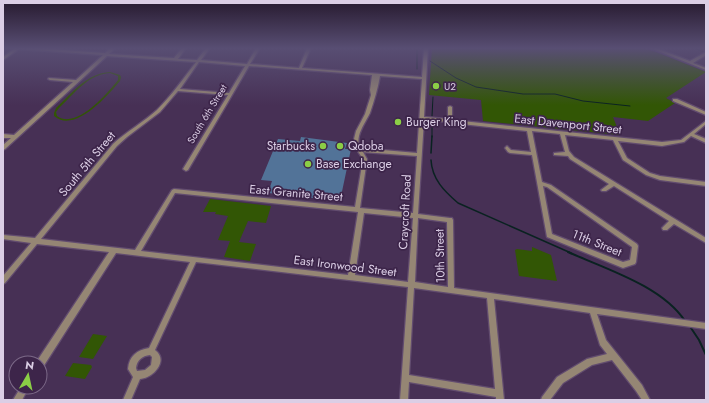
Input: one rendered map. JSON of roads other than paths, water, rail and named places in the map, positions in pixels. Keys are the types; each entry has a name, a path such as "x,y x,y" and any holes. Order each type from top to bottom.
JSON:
{"street":[{"path":"3,148 93,67"},
{"name":"South 5th Street","path":"3,282 115,145 123,137 156,112 194,67"},
{"name":"South 6th Street","path":"186,169 248,67"},
{"path":"272,67 424,78"},
{"name":"Craycroft Road","path":"404,400 425,67"},
{"path":"351,278 366,159 356,145 358,130 375,93 376,75"},
{"path":"50,79 77,81"},
{"path":"176,90 230,94"},
{"path":"675,100 706,114"},
{"path":"450,107 450,122"},
{"name":"East Davenport Street","path":"421,118 669,144 682,141 706,122"},
{"name":"11th Street","path":"529,130 549,235 623,265 634,262 635,246 549,186 540,183"},
{"path":"562,133 569,154 572,158 706,241"},
{"path":"691,134 706,141"},
{"path":"3,136 15,137"},
{"path":"615,139 624,159 648,174 660,178 705,182"},
{"path":"507,148 510,151 534,154"},
{"path":"360,150 419,155"},
{"path":"556,154 569,154"},
{"path":"604,190 613,184"},
{"name":"East Granite Street","path":"137,252 174,191 450,220"},
{"name":"10th Street","path":"450,220 451,291"},
{"path":"665,228 673,221"},
{"name":"East Ironwood Street","path":"3,237 412,285 706,326"},
{"path":"46,355 114,250"},
{"path":"151,351 194,260"},
{"path":"406,378 500,397 490,296"},
{"path":"592,310 598,332 603,342 646,400"},
{"path":"151,351 156,355 157,363 155,367 147,374 138,375 133,372 132,365 134,361 143,352 151,351"},
{"path":"545,400 560,380 590,362 612,356"},
{"path":"127,400 138,375"}],"waterway":[{"path":"439,67 456,78 476,87 523,94 555,94 583,101 630,106"},
{"path":"432,116 433,97"},
{"path":"432,122 432,136"},
{"path":"431,153 432,136"},
{"path":"431,160 436,179 448,194 458,203 571,253"},
{"path":"568,252 616,272 648,288 675,309 685,321"},
{"path":"689,325 699,340 706,355"}],"place":[{"name":"U2","path":"436,86"},
{"name":"Burger King","path":"398,122"},
{"name":"Starbucks","path":"323,146"},
{"name":"Qdoba","path":"340,146"},
{"name":"Base Exchange","path":"308,164"}]}
